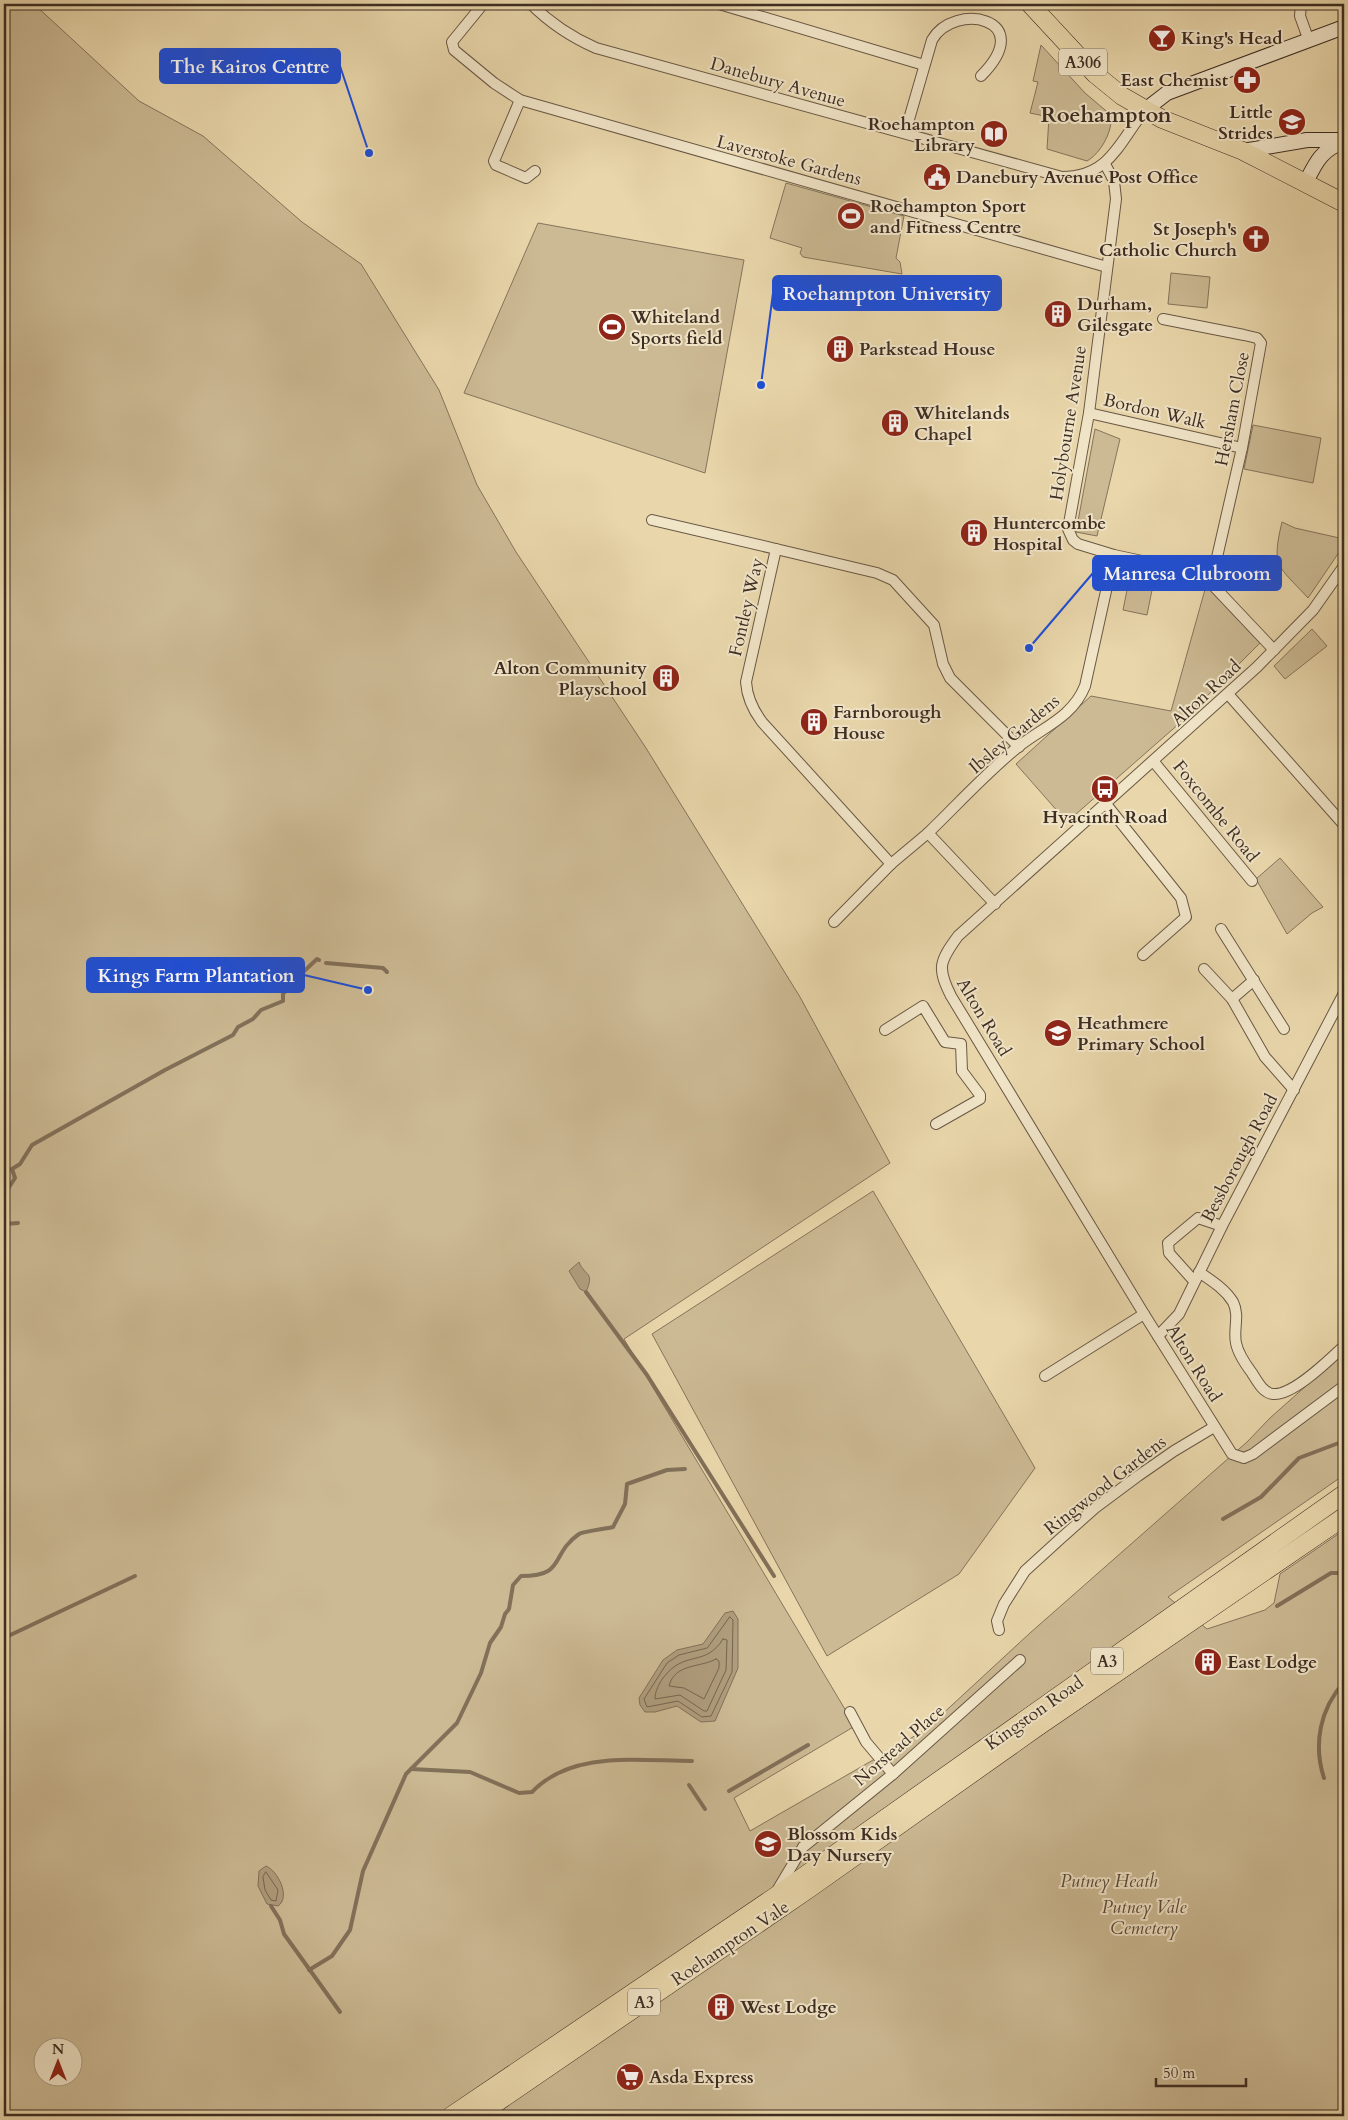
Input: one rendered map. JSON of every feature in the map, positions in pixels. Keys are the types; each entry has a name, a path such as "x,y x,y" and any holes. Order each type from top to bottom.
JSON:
{"highway":[{"name":"A306","path":"1033,5 1095,74 1116,93 1179,127 1243,151 1344,203"},
{"name":"Kingston Road","path":"772,1898 1344,1494"},
{"name":"Kingston Road","path":"810,1888 1036,1728 1344,1517"},
{"name":"Roehampton Vale","path":"477,2116 810,1888"},
{"name":"Roehampton Vale","path":"451,2116 772,1898"}],"street":[{"name":"Laverstoke Gardens","path":"483,4 452,42 452,45 454,50 465,60 494,83 520,100 1106,267"},
{"name":"Danebury Avenue","path":"531,4 555,26 596,48 1062,177 1080,176 1105,164 1145,110"},
{"path":"719,4 924,65"},
{"path":"1301,4 1300,16 1309,41"},
{"path":"905,134 932,40 939,30 958,21 981,21 997,27 1001,39 996,62 981,76"},
{"path":"1145,110 1167,93 1344,27"},
{"path":"520,100 494,161 496,165 526,178 535,171"},
{"path":"1243,151 1307,140 1344,141"},
{"path":"1306,182 1320,155 1330,146 1344,141"},
{"name":"Holybourne Avenue","path":"1105,164 1116,188 1089,413 1068,529 1073,540 1078,544 1114,555 1184,570 1206,578 1274,650"},
{"name":"Hersham Close","path":"1162,319 1257,338 1261,343 1242,448 1215,566 1206,578"},
{"name":"Bordon Walk","path":"1089,413 1242,448"},
{"path":"652,520 776,549"},
{"name":"Fontley Way","path":"891,864 762,722 755,712 747,692 746,682 776,549 877,573 893,580 934,625 943,664 950,678 1019,747"},
{"name":"Ibsley Gardens","path":"834,922 891,864 928,833 1019,747 1048,729 1080,696 1114,555"},
{"name":"Alton Road","path":"1344,566 1313,610 1274,650 1154,762 958,936 945,953 941,964 941,976 976,1035 1144,1314 1232,1454 1244,1458 1253,1454 1344,1386"},
{"path":"1228,694 1344,825"},
{"name":"Foxcombe Road","path":"1154,762 1252,881"},
{"path":"1106,804 1181,898 1186,917 1143,955"},
{"path":"928,833 995,904"},
{"path":"1221,930 1284,1028"},
{"path":"1204,969 1232,998 1265,1057 1294,1090"},
{"path":"1232,998 1254,980"},
{"name":"Bessborough Road","path":"1158,1336 1178,1314 1222,1226 1343,999"},
{"path":"885,1030 923,1006 945,1042 961,1044 976,1035"},
{"path":"936,1124 980,1099 980,1095 962,1071 961,1044"},
{"path":"1222,1226 1198,1218 1168,1242 1169,1253 1197,1276 1224,1290 1233,1303 1237,1317 1236,1344 1244,1361 1262,1388 1272,1394 1284,1393 1314,1373 1344,1346"},
{"path":"1045,1376 1144,1314"},
{"name":"Ringwood Gardens","path":"1000,1630 997,1621 1004,1604 1025,1571 1095,1508 1174,1451 1214,1427"},
{"name":"Norstead Place","path":"772,1898 803,1847 893,1774 1020,1660"},
{"path":"850,1712 866,1742 893,1774"},
{"path":"799,1855 817,1866"}],"green space":[{"path":"4,4 34,4 139,101 203,136 302,222 361,264 439,390 477,485 516,552 646,748 800,997 890,1163 624,1339 855,1726 734,1798 750,1831 925,1730 1030,1633 1247,1442 1270,1418 1344,1352 1344,1475 1168,1597 1207,1629 1265,1610 1274,1603 1280,1574 1344,1530 1344,2116 4,2116"},
{"path":"1041,45 1085,93 1111,115 1110,128 1105,141 1097,153 1087,161 1047,149 1049,117 1030,113 1038,82 1033,81"},
{"path":"786,183 904,216 896,258 900,262 902,274 803,257 800,253 802,248 770,238"},
{"name":"Whiteland Sports field","path":"538,223 744,260 705,473 464,393"},
{"path":"1171,273 1210,277 1207,308 1168,304"},
{"path":"1253,425 1321,438 1313,483 1244,469"},
{"path":"1095,429 1120,439 1097,536 1076,532"},
{"path":"1282,522 1295,528 1344,539 1344,545 1308,598 1284,572 1277,558"},
{"path":"1129,580 1153,585 1147,615 1123,610"},
{"path":"1206,586 1260,643 1181,722 1067,822 1016,764 1091,696 1171,711"},
{"path":"1312,629 1327,646 1285,679 1274,666"},
{"path":"1280,858 1323,907 1312,913 1287,934 1256,879"},
{"path":"873,1191 1035,1468 959,1574 827,1656 652,1334"}],"water":[{"path":"579,1262 590,1281 586,1292 580,1289 569,1271"},
{"path":"733,1611 738,1619 738,1668 715,1721 701,1722 677,1706 655,1712 645,1712 640,1705 639,1698 663,1660 677,1650 703,1644 725,1613"},
{"path":"266,1866 275,1873 281,1884 283,1897 282,1902 278,1906 267,1904 258,1886 259,1871"}],"waterway":[{"path":"4,1195 15,1178 12,1169 20,1164 32,1145 165,1070 233,1035 238,1027 253,1019 261,1010 283,1001 283,994 291,984 295,984 300,975 317,959 319,960"},
{"path":"326,963 383,968 387,972"},
{"path":"4,1224 18,1223"},
{"path":"586,1292 647,1375 774,1576"},
{"path":"1223,1519 1261,1497 1299,1458 1344,1441"},
{"path":"309,1970 332,1956 350,1930 363,1871 406,1774 457,1723 481,1673 490,1643 501,1627 505,1614 509,1609 513,1585 521,1576 535,1575 552,1568 564,1549 579,1534 613,1527 625,1504 627,1484 667,1470 685,1469"},
{"path":"1277,1606 1331,1573 1344,1573"},
{"path":"4,1638 135,1576"},
{"path":"1324,1778 1319,1752 1321,1727 1329,1704 1344,1682"},
{"path":"729,1791 808,1745"},
{"path":"411,1769 470,1772 519,1793 532,1792 548,1779 566,1769 586,1764 629,1760 692,1761"},
{"path":"689,1785 705,1809"},
{"path":"271,1906 280,1920 284,1934 340,2012"}],"place":[{"name":"King's Head","path":"1162,38"},
{"name":"East Chemist","path":"1247,80"},
{"name":"Little Strides","path":"1292,122"},
{"name":"Roehampton Library","path":"994,134"},
{"name":"The Kairos Centre","path":"369,153"},
{"name":"Danebury Avenue Post Office","path":"937,177"},
{"name":"Roehampton Sport and Fitness Centre","path":"851,216"},
{"name":"St Joseph's Catholic Church","path":"1256,239"},
{"name":"Durham, Gilesgate","path":"1058,314"},
{"name":"Whiteland Sports field","path":"612,327"},
{"name":"Parkstead House","path":"840,349"},
{"name":"Roehampton University","path":"761,385"},
{"name":"Whitelands Chapel","path":"895,423"},
{"name":"Huntercombe Hospital","path":"974,533"},
{"name":"Manresa Clubroom","path":"1029,648"},
{"name":"Alton Community Playschool","path":"666,678"},
{"name":"Farnborough House","path":"814,722"},
{"name":"Hyacinth Road","path":"1105,789"},
{"name":"Kings Farm Plantation","path":"368,990"},
{"name":"Heathmere Primary School","path":"1058,1033"},
{"name":"East Lodge","path":"1208,1662"},
{"name":"Blossom Kids Day Nursery","path":"768,1844"},
{"name":"West Lodge","path":"721,2007"},
{"name":"Asda Express","path":"630,2077"}],"district":[{"name":"Roehampton","path":"1106,114"}],"park label":[{"name":"Putney Heath","path":"1109,1881"},
{"name":"Putney Vale Cemetery","path":"1144,1917"}]}
